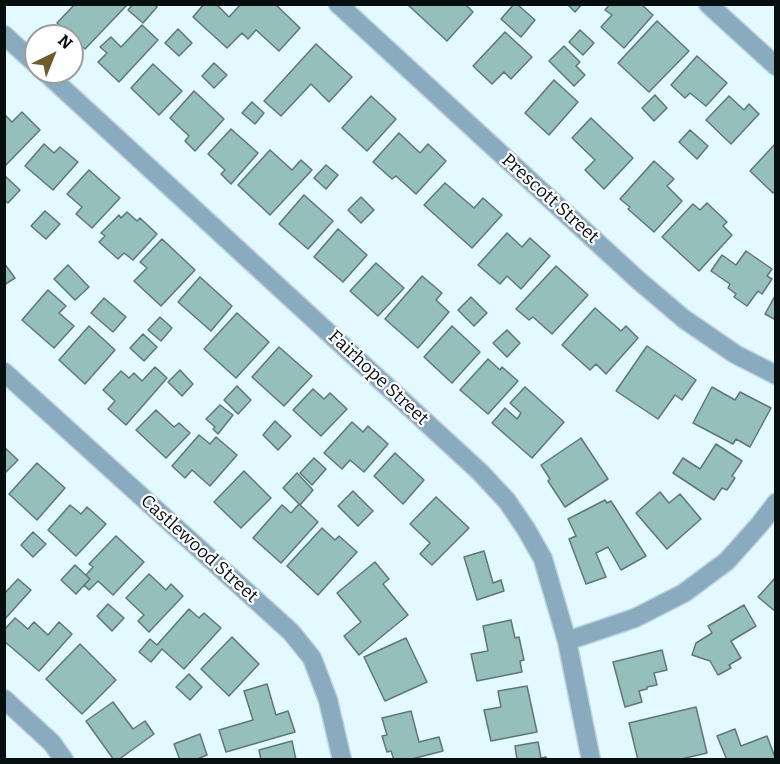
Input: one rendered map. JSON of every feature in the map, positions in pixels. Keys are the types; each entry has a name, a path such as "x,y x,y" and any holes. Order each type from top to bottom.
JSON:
{"street":[{"name":"Prescott Street","path":"338,4 638,280 684,319 735,354 776,375"},
{"path":"708,4 776,66"},
{"path":"4,35 24,53"},
{"name":"Fairhope Street","path":"58,84 487,479 507,501 543,559 567,641 591,759"},
{"name":"Castlewood Street","path":"4,372 291,632 312,658 328,700 342,759"},
{"path":"567,641 635,618 684,593 727,561 776,503"},
{"path":"4,699 52,743 64,759"}],"building":[{"path":"75,4 127,4 85,49 84,24 57,23"},
{"path":"133,4 155,4 157,7 143,23 128,10"},
{"path":"204,4 216,4 229,17 241,4 275,4 300,28 279,51 256,30 248,39 242,33 227,48 193,17"},
{"path":"407,4 465,4 473,12 447,41"},
{"path":"514,4 517,4 535,20 521,37 501,19"},
{"path":"567,4 582,4 575,12"},
{"path":"610,4 641,4 653,15 624,48 601,27 612,15 605,10"},
{"path":"657,21 689,51 649,92 618,63"},
{"path":"142,25 158,40 119,82 98,62 107,53 100,47 111,37 121,47"},
{"path":"178,29 192,43 179,56 165,43"},
{"path":"580,30 594,43 583,55 569,42"},
{"path":"505,32 532,57 511,79 504,72 492,84 473,66"},
{"path":"316,44 352,77 329,102 311,84 281,116 264,101"},
{"path":"564,46 580,62 576,66 585,75 574,86 549,61"},
{"path":"697,56 727,83 706,106 690,93 685,98 671,85"},
{"path":"214,63 227,75 214,88 202,76"},
{"path":"153,64 182,91 159,115 131,88"},
{"path":"554,80 578,102 549,135 525,113"},
{"path":"194,91 224,119 195,151 185,141 189,136 170,118"},
{"path":"655,95 667,108 654,121 642,108"},
{"path":"371,96 396,119 367,151 342,128"},
{"path":"729,96 744,110 749,104 759,114 731,144 706,120"},
{"path":"252,102 264,113 255,124 242,113"},
{"path":"22,112 40,130 5,166 4,114 12,122"},
{"path":"591,118 633,158 604,189 585,170 595,160 572,138"},
{"path":"231,129 258,153 231,184 221,174 225,170 208,154"},
{"path":"690,130 708,146 697,159 679,142"},
{"path":"399,133 420,153 428,144 446,161 416,194 396,176 392,179 373,162"},
{"path":"776,143 776,190 773,193 750,171"},
{"path":"44,144 54,153 60,147 78,162 53,190 25,166"},
{"path":"270,150 292,170 301,160 312,170 270,215 238,185"},
{"path":"654,161 674,179 667,186 682,201 654,232 620,199"},
{"path":"326,165 338,175 326,189 314,178"},
{"path":"89,170 120,198 92,228 76,214 82,207 67,194"},
{"path":"5,176 20,190 8,203 4,200"},
{"path":"445,183 474,208 483,198 502,215 472,248 424,205"},
{"path":"304,195 333,221 308,249 279,224"},
{"path":"361,197 374,210 361,223 348,210"},
{"path":"707,203 727,222 723,226 732,235 699,271 662,237 693,204 700,210"},
{"path":"45,211 60,224 46,239 31,226"},
{"path":"127,212 137,221 140,218 157,234 133,260 124,253 118,259 99,242 105,236 101,233 119,215 121,218"},
{"path":"338,229 367,255 343,282 314,257"},
{"path":"507,233 522,247 530,238 550,256 521,289 507,276 500,284 478,265"},
{"path":"162,239 195,270 161,306 134,281 147,268 140,262"},
{"path":"746,251 772,269 767,276 772,279 762,294 758,291 747,306 734,297 736,294 728,288 730,284 711,271 722,255 736,265"},
{"path":"4,263 15,278 4,285"},
{"path":"376,263 404,288 378,316 350,291"},
{"path":"68,265 89,287 75,300 54,279"},
{"path":"556,266 588,295 552,334 533,317 529,320 516,309"},
{"path":"422,276 442,293 436,300 449,312 418,348 385,319"},
{"path":"200,277 232,306 211,331 178,302"},
{"path":"48,290 66,306 59,313 74,326 54,348 22,320"},
{"path":"776,294 776,320 765,314"},
{"path":"471,297 487,313 474,326 458,310"},
{"path":"104,298 126,317 113,332 91,313"},
{"path":"595,308 621,331 626,326 638,338 606,374 596,364 590,370 562,345"},
{"path":"237,313 269,342 236,378 204,349"},
{"path":"160,317 172,328 161,341 148,330"},
{"path":"89,326 115,350 85,384 59,360"},
{"path":"452,326 480,352 452,383 424,357"},
{"path":"507,330 520,343 507,357 493,343"},
{"path":"143,334 157,347 144,361 130,348"},
{"path":"647,346 696,380 682,400 675,395 658,419 616,391"},
{"path":"279,347 312,376 284,406 252,377"},
{"path":"488,359 500,370 502,367 518,381 488,414 460,390"},
{"path":"155,367 167,378 126,425 108,409 115,401 103,390 121,371 129,378 134,373 142,381"},
{"path":"180,370 193,384 182,396 168,382"},
{"path":"237,386 251,400 238,414 224,400"},
{"path":"525,387 564,422 532,458 492,423 505,408 517,419 521,413 510,403"},
{"path":"712,387 735,400 740,392 771,408 750,447 736,439 733,444 693,423"},
{"path":"313,389 324,399 330,393 347,409 321,436 293,410"},
{"path":"220,405 233,415 218,434 213,429 215,427 206,419"},
{"path":"156,410 174,427 179,423 190,433 166,458 136,430"},
{"path":"275,421 291,436 278,450 263,435"},
{"path":"352,422 363,432 368,426 388,444 364,472 350,460 342,469 324,453"},
{"path":"199,435 210,444 216,437 237,455 210,486 192,470 185,478 172,466"},
{"path":"581,438 608,479 565,507 548,481 550,479 541,465"},
{"path":"716,444 742,461 732,476 735,478 727,490 722,488 714,500 673,473 683,458 700,469"},
{"path":"4,447 18,460 4,474"},
{"path":"395,453 424,480 403,504 374,476"},
{"path":"314,458 326,469 312,485 300,473"},
{"path":"37,463 65,488 37,520 9,494"},
{"path":"244,471 271,498 241,528 214,502"},
{"path":"297,473 313,490 300,505 283,488"},
{"path":"353,491 373,511 358,526 338,506"},
{"path":"660,492 669,503 680,494 701,519 667,549 636,513"},
{"path":"436,497 469,528 432,565 420,554 430,543 410,524"},
{"path":"605,500 607,503 611,501 646,556 621,570 608,547 596,553 606,577 586,584 569,539 576,536 568,519"},
{"path":"299,504 318,522 281,563 253,538 282,505 291,513"},
{"path":"70,505 81,514 87,507 106,524 76,556 48,530"},
{"path":"322,528 335,540 339,536 357,552 318,595 287,566"},
{"path":"33,532 46,544 33,557 21,545"},
{"path":"116,536 144,562 113,595 98,581 89,590 84,585 90,579 86,575 93,567 89,564"},
{"path":"484,551 493,583 501,580 504,591 477,600 464,557"},
{"path":"375,562 389,579 383,584 408,615 359,655 344,636 361,622 337,593"},
{"path":"75,565 90,579 76,594 61,580"},
{"path":"149,574 166,590 171,584 183,596 149,632 138,621 144,615 126,598"},
{"path":"776,577 776,612 758,597"},
{"path":"18,579 31,590 4,620 4,594"},
{"path":"108,604 124,618 112,631 97,616"},
{"path":"744,605 756,626 731,641 741,658 729,665 731,668 718,675 710,661 692,655 696,643 712,633 708,626"},
{"path":"189,609 199,618 204,613 221,628 184,669 162,649 151,662 139,652 150,639 157,645"},
{"path":"15,618 28,629 34,622 48,635 59,622 72,634 39,671 4,641 4,630"},
{"path":"511,620 515,638 519,637 524,660 520,661 522,672 477,681 471,654 488,651 483,626"},
{"path":"232,637 259,664 229,696 201,669"},
{"path":"406,638 427,682 385,701 364,657"},
{"path":"80,644 116,680 82,714 46,679"},
{"path":"662,650 667,670 654,673 657,685 639,691 642,702 625,707 613,662"},
{"path":"189,674 202,687 190,700 176,687"},
{"path":"267,684 276,715 288,711 295,732 226,752 219,730 253,720 244,691"},
{"path":"527,686 537,732 491,741 484,710 501,707 498,691"},
{"path":"113,702 133,729 145,721 154,734 118,760 114,760 86,721"},
{"path":"696,707 707,753 677,760 638,760 629,723"},
{"path":"411,711 419,742 439,737 443,751 408,760 394,760 391,751 387,752 382,736 387,735 382,718"},
{"path":"735,729 741,746 767,736 776,760 727,760 717,736"},
{"path":"200,734 207,755 195,760 180,760 174,744"},
{"path":"292,741 296,760 261,760 259,750"},
{"path":"538,742 541,758 546,757 547,760 517,760 515,746"}]}
